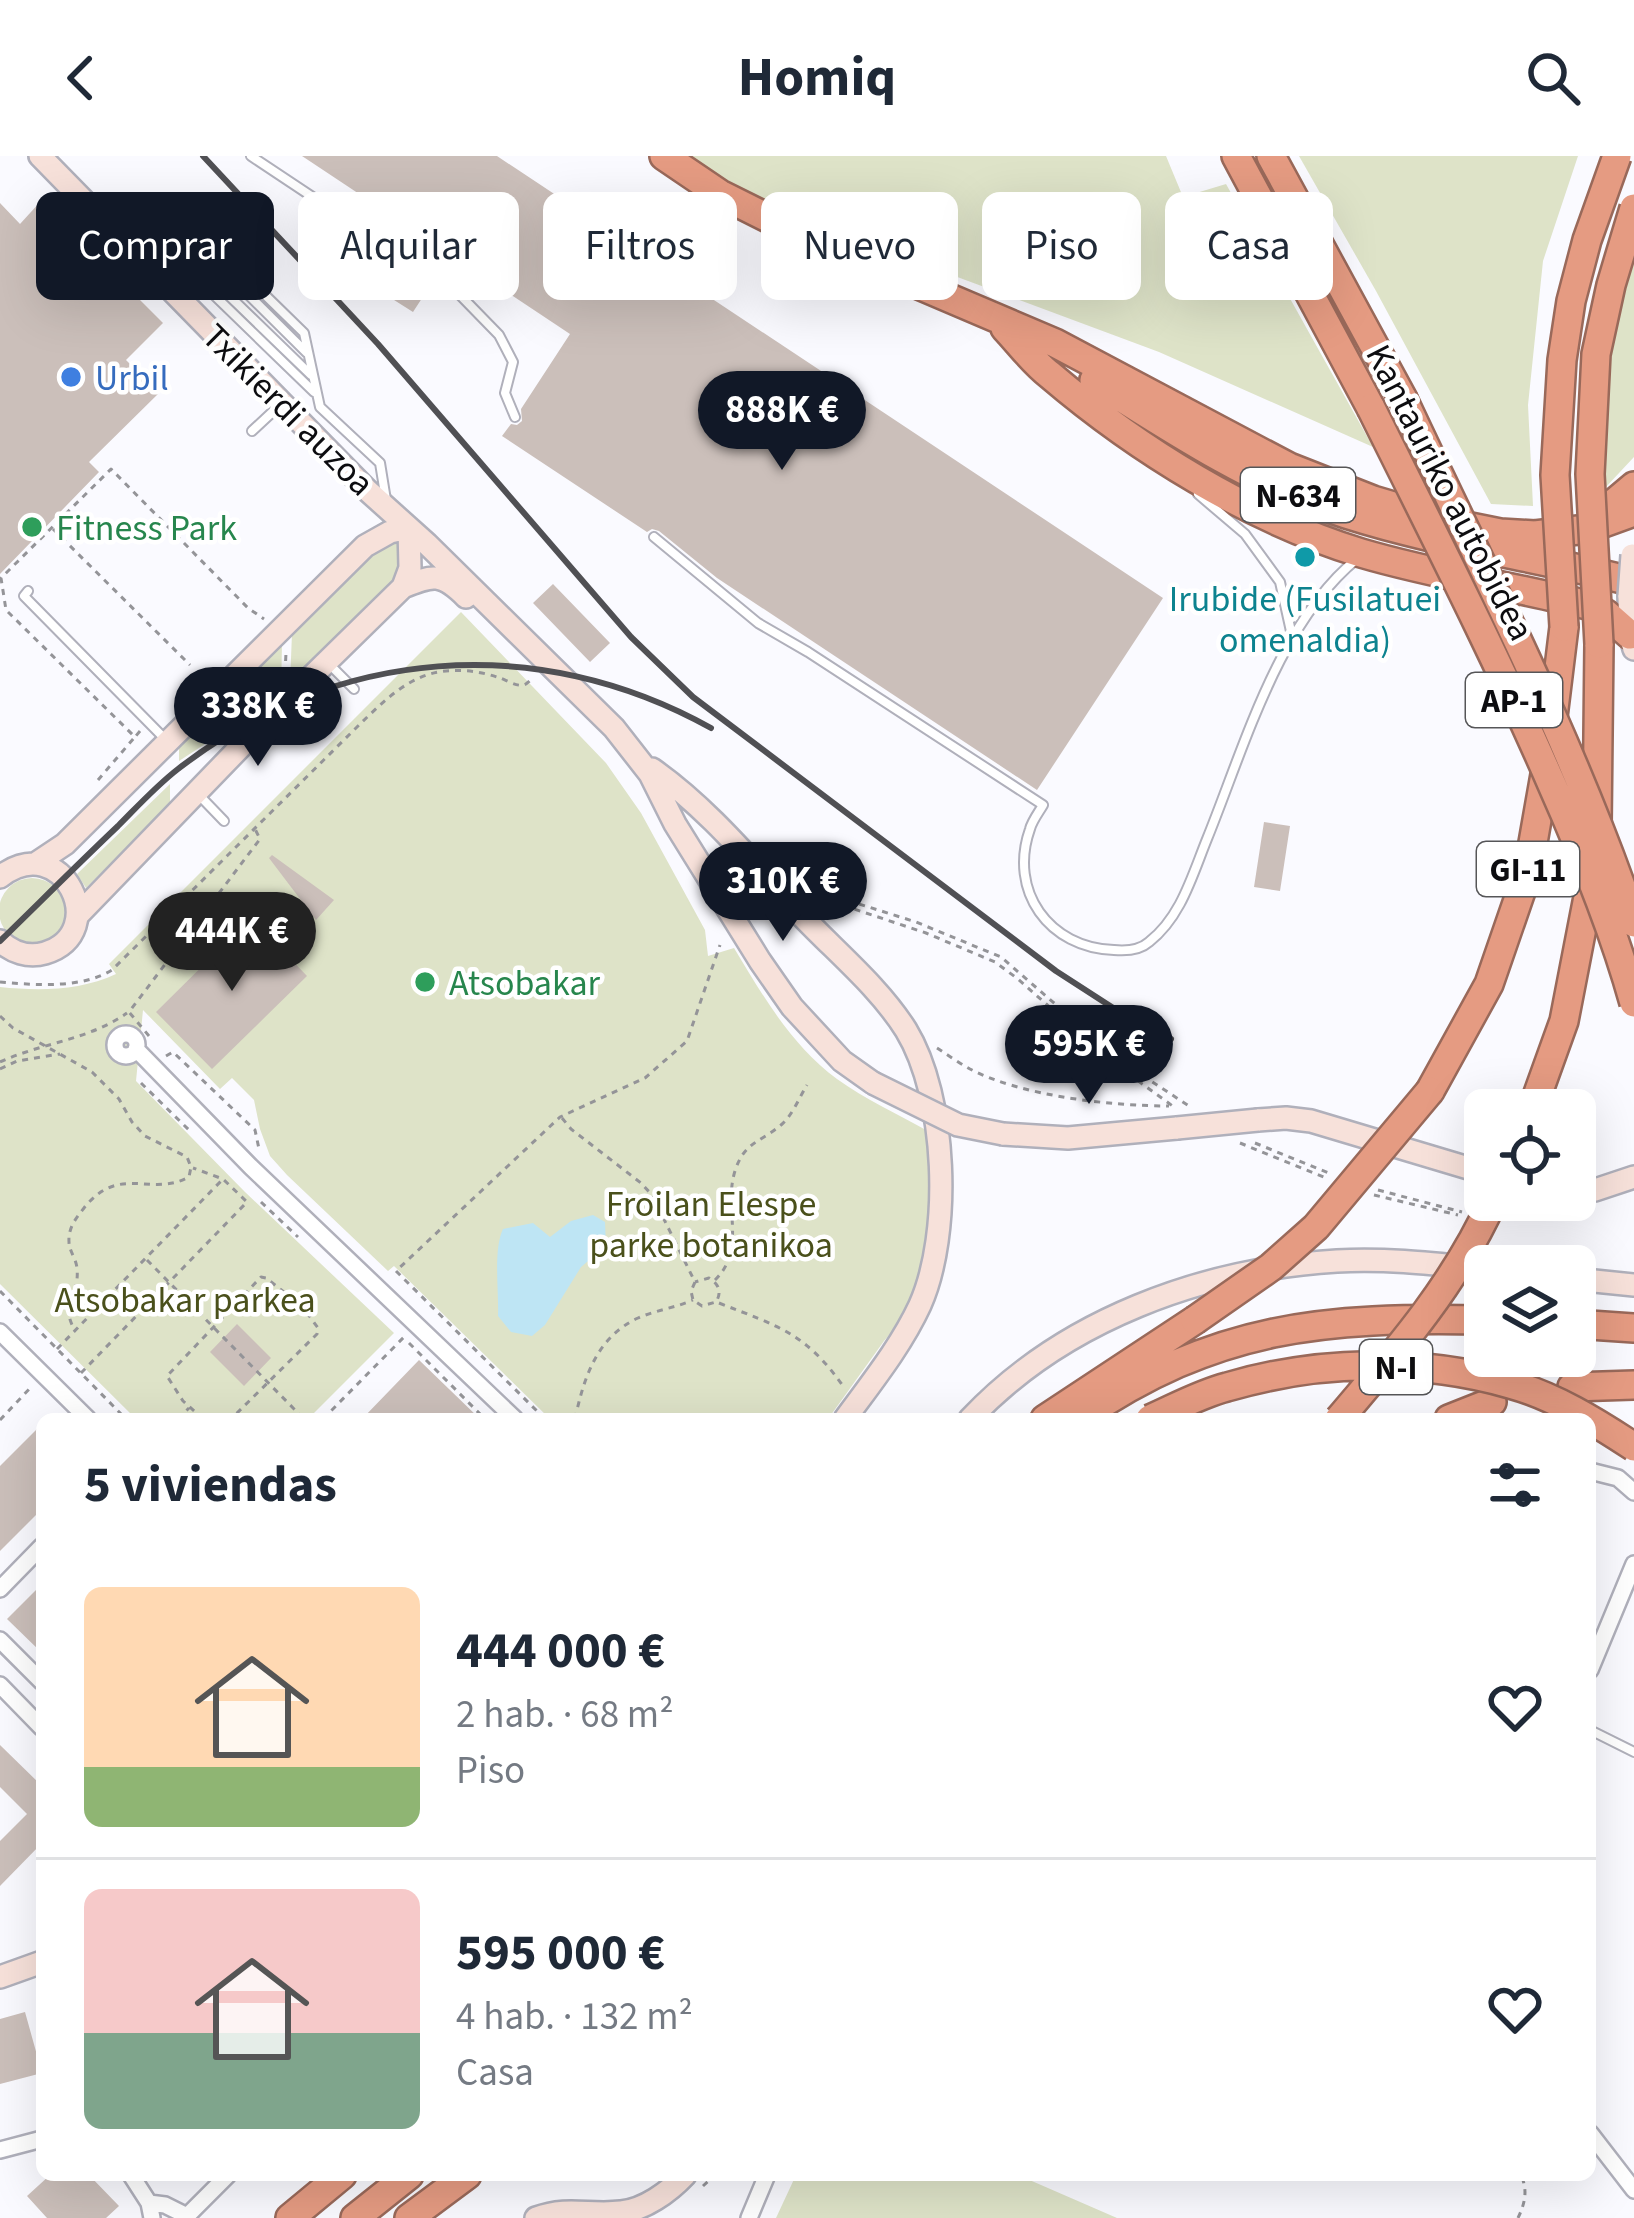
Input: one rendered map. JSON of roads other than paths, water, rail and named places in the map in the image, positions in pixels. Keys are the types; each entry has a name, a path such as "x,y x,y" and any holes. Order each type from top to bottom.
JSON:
{"highway":[{"name":"N-634","path":"664,156 743,207 998,321 1173,430 1285,490 1423,536 1632,570"},
{"name":"Kantauriko autobidea","path":"1236,156 1371,408 1531,736 1573,832 1634,1003"},
{"name":"Kantauriko autobidea","path":"1271,156 1403,399 1571,758 1610,850 1634,923"},
{"name":"GI-11","path":"1054,1413 1271,1267 1316,1227 1430,1091 1489,984 1528,872 1542,801 1564,627 1555,475 1562,360 1587,240 1617,156"},
{"name":"GI-11","path":"1540,1089 1564,1021 1592,887 1598,808 1599,644 1590,474 1596,354 1634,208"},
{"path":"998,321 1047,373 1143,447 1213,488 1364,554 1586,604 1606,613 1632,642"},
{"path":"998,321 1114,372 1289,467 1372,500 1450,523 1535,535 1587,529 1634,512"},
{"path":"1410,511 1545,523 1599,511 1634,486"},
{"path":"1344,1413 1414,1331 1481,1221"},
{"name":"N-I","path":"1089,1413 1147,1377 1270,1332 1388,1318 1464,1319"},
{"path":"1596,1325 1634,1328"},
{"name":"N-I","path":"1164,1413 1222,1388 1294,1370 1363,1365 1442,1370 1514,1384 1578,1413"},
{"path":"1572,1387 1634,1385"},
{"path":"1464,1413 1492,1402"},
{"name":"N-I","path":"1596,1422 1634,1447"},
{"path":"279,2218 316,2181"},
{"path":"290,2218 335,2181"},
{"path":"355,2218 401,2181"},
{"path":"410,2218 459,2181"},
{"path":"432,2218 480,2181"}],"street":[{"name":"Txikierdi auzoa","path":"40,156 76,192"},
{"name":"Txikierdi auzoa","path":"182,300 368,491 554,667 642,762"},
{"path":"35,864 65,844 365,546 409,528 410,568 403,587"},
{"path":"1632,570 1632,642"},
{"path":"78,915 403,587 433,576 455,586 609,743 675,824"},
{"path":"642,762 675,824 792,1007 842,1061 873,1083 958,1125 1003,1134 1068,1138 1174,1117 1251,1128 1286,1118 1311,1121 1464,1167"},
{"path":"642,762 699,807 877,993 920,1058 929,1087 938,1159 940,1232 922,1300 906,1334 848,1408"},
{"path":"0,878 22,865 48,867 71,886 78,915 64,943 51,952 20,954 0,941"},
{"path":"136,1049 251,1168 508,1413"},
{"path":"1596,1189 1634,1177"},
{"path":"976,1413 1028,1365 1088,1330 1136,1305 1205,1282 1340,1261 1464,1267"},
{"path":"1596,1278 1634,1281"},
{"path":"0,1332 82,1413"},
{"path":"1596,1472 1618,1478 1634,1492"},
{"path":"0,1589 36,1552"},
{"path":"1596,1656 1634,1564"},
{"path":"0,1640 36,1676"},
{"path":"0,1685 36,1722"},
{"path":"0,1977 36,1964"},
{"path":"0,2150 36,2141"},
{"path":"1596,2141 1634,2190"},
{"path":"134,2181 150,2210 165,2205 186,2217 222,2181"},
{"path":"536,2218 558,2210 624,2212 655,2200 679,2181"},
{"path":"749,2218 764,2181"}],"lane":[{"path":"251,156 460,295 499,335 513,362 505,393 515,417"},
{"path":"223,300 315,393"},
{"path":"230,300 312,376"},
{"path":"270,300 304,333 320,407 380,464 388,508"},
{"path":"252,430 282,403"},
{"path":"1143,447 1245,534 1280,582 1293,638"},
{"path":"654,537 758,623 1043,805 1030,828 1023,871 1033,906 1061,936 1094,950 1125,951 1146,945 1179,908 1293,638 1319,596 1364,554"},
{"path":"28,591 24,596 168,742"},
{"path":"327,662 354,688"},
{"path":"196,792 224,821"},
{"path":"1596,1733 1634,1752"}],"water":[{"path":"593,1215 605,1222 606,1246 581,1267 545,1325 532,1336 511,1332 498,1316 497,1259 503,1229 533,1223 550,1237 571,1221"}],"railway":[{"path":"203,156 378,344 631,637 693,697 1056,971 1171,1039"},
{"path":"0,941 178,769 239,728 303,697 370,677 438,666 507,666 576,676 645,697 711,728"}],"place":[{"name":"Urbil","path":"71,377"},
{"name":"Fitness Park","path":"32,527"},
{"name":"Irubide (Fusilatuei omenaldia)","path":"1305,557"},
{"name":"Atsobakar","path":"425,982"}],"park label":[{"name":"Froilan Elespe parke botanikoa","path":"711,1224"},
{"name":"Atsobakar parkea","path":"185,1299"}]}
